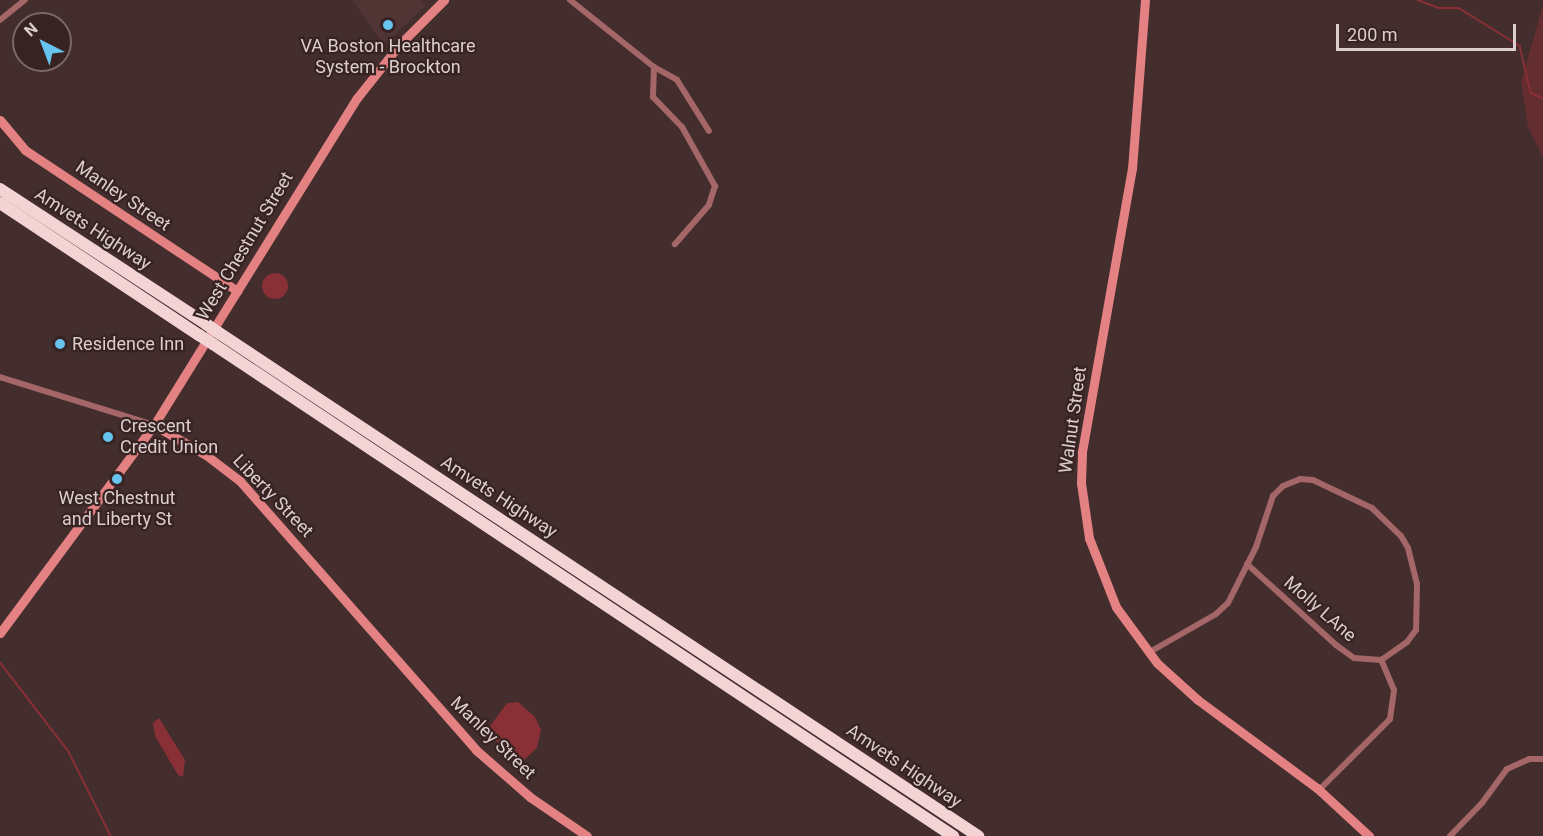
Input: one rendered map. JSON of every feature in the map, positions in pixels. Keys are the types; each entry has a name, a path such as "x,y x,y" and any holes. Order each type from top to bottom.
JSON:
{"highway":[{"name":"Amvets Highway","path":"0,189 202,330"},
{"name":"Amvets Highway","path":"0,203 216,339 978,836"},
{"name":"Amvets Highway","path":"216,339 953,836"}],"main road":[{"name":"West Chestnut Street","path":"0,633 154,425 357,98 399,45 444,0"},
{"name":"Walnut Street","path":"1145,0 1132,168 1087,421 1081,483 1087,528 1100,572 1121,617 1148,653 1191,694 1319,790 1369,836"},
{"name":"Manley Street","path":"0,120 25,150 237,291"},
{"name":"Liberty Street","path":"154,425 206,455 240,481 387,649"},
{"name":"Manley Street","path":"387,649 484,758 530,797 587,836"}],"street":[{"path":"0,20 25,0"},
{"path":"570,0 654,67 677,80 710,131"},
{"path":"654,67 653,98 682,127 715,186 708,205 675,244"},
{"name":"Liberty Street","path":"0,377 154,425"},
{"path":"1148,653 1216,614 1228,603 1247,564 1264,514 1273,496 1283,486 1300,479 1313,480 1372,508 1401,536 1417,584 1416,630 1407,642 1381,660 1394,690 1390,718 1319,790"},
{"name":"Molly LAne","path":"1247,564 1354,658 1381,660"},
{"path":"1450,836 1482,803 1507,769 1529,759 1543,759"}],"shaded area":[{"name":"VA Boston Healthcare System - Brockton","path":"352,0 421,0 426,6 384,44"},
{"path":"1543,5 1543,157 1528,127 1521,82"},
{"path":"275,273 284,277 288,286 284,295 275,299 266,295 262,286 266,277"},
{"path":"518,702 535,717 541,730 537,748 524,760 502,749 488,729 507,703"},
{"path":"159,718 185,760 183,777 178,775 155,736 153,723"}],"waterway":[{"path":"1418,0 1439,8 1459,8 1520,46 1531,93 1543,98"},
{"path":"0,662 69,752 111,836"}],"place":[{"name":"VA Boston Healthcare System - Brockton","path":"388,25"},
{"name":"Residence Inn","path":"60,344"},
{"name":"Crescent Credit Union","path":"108,437"},
{"name":"West Chestnut and Liberty St","path":"117,479"}]}
